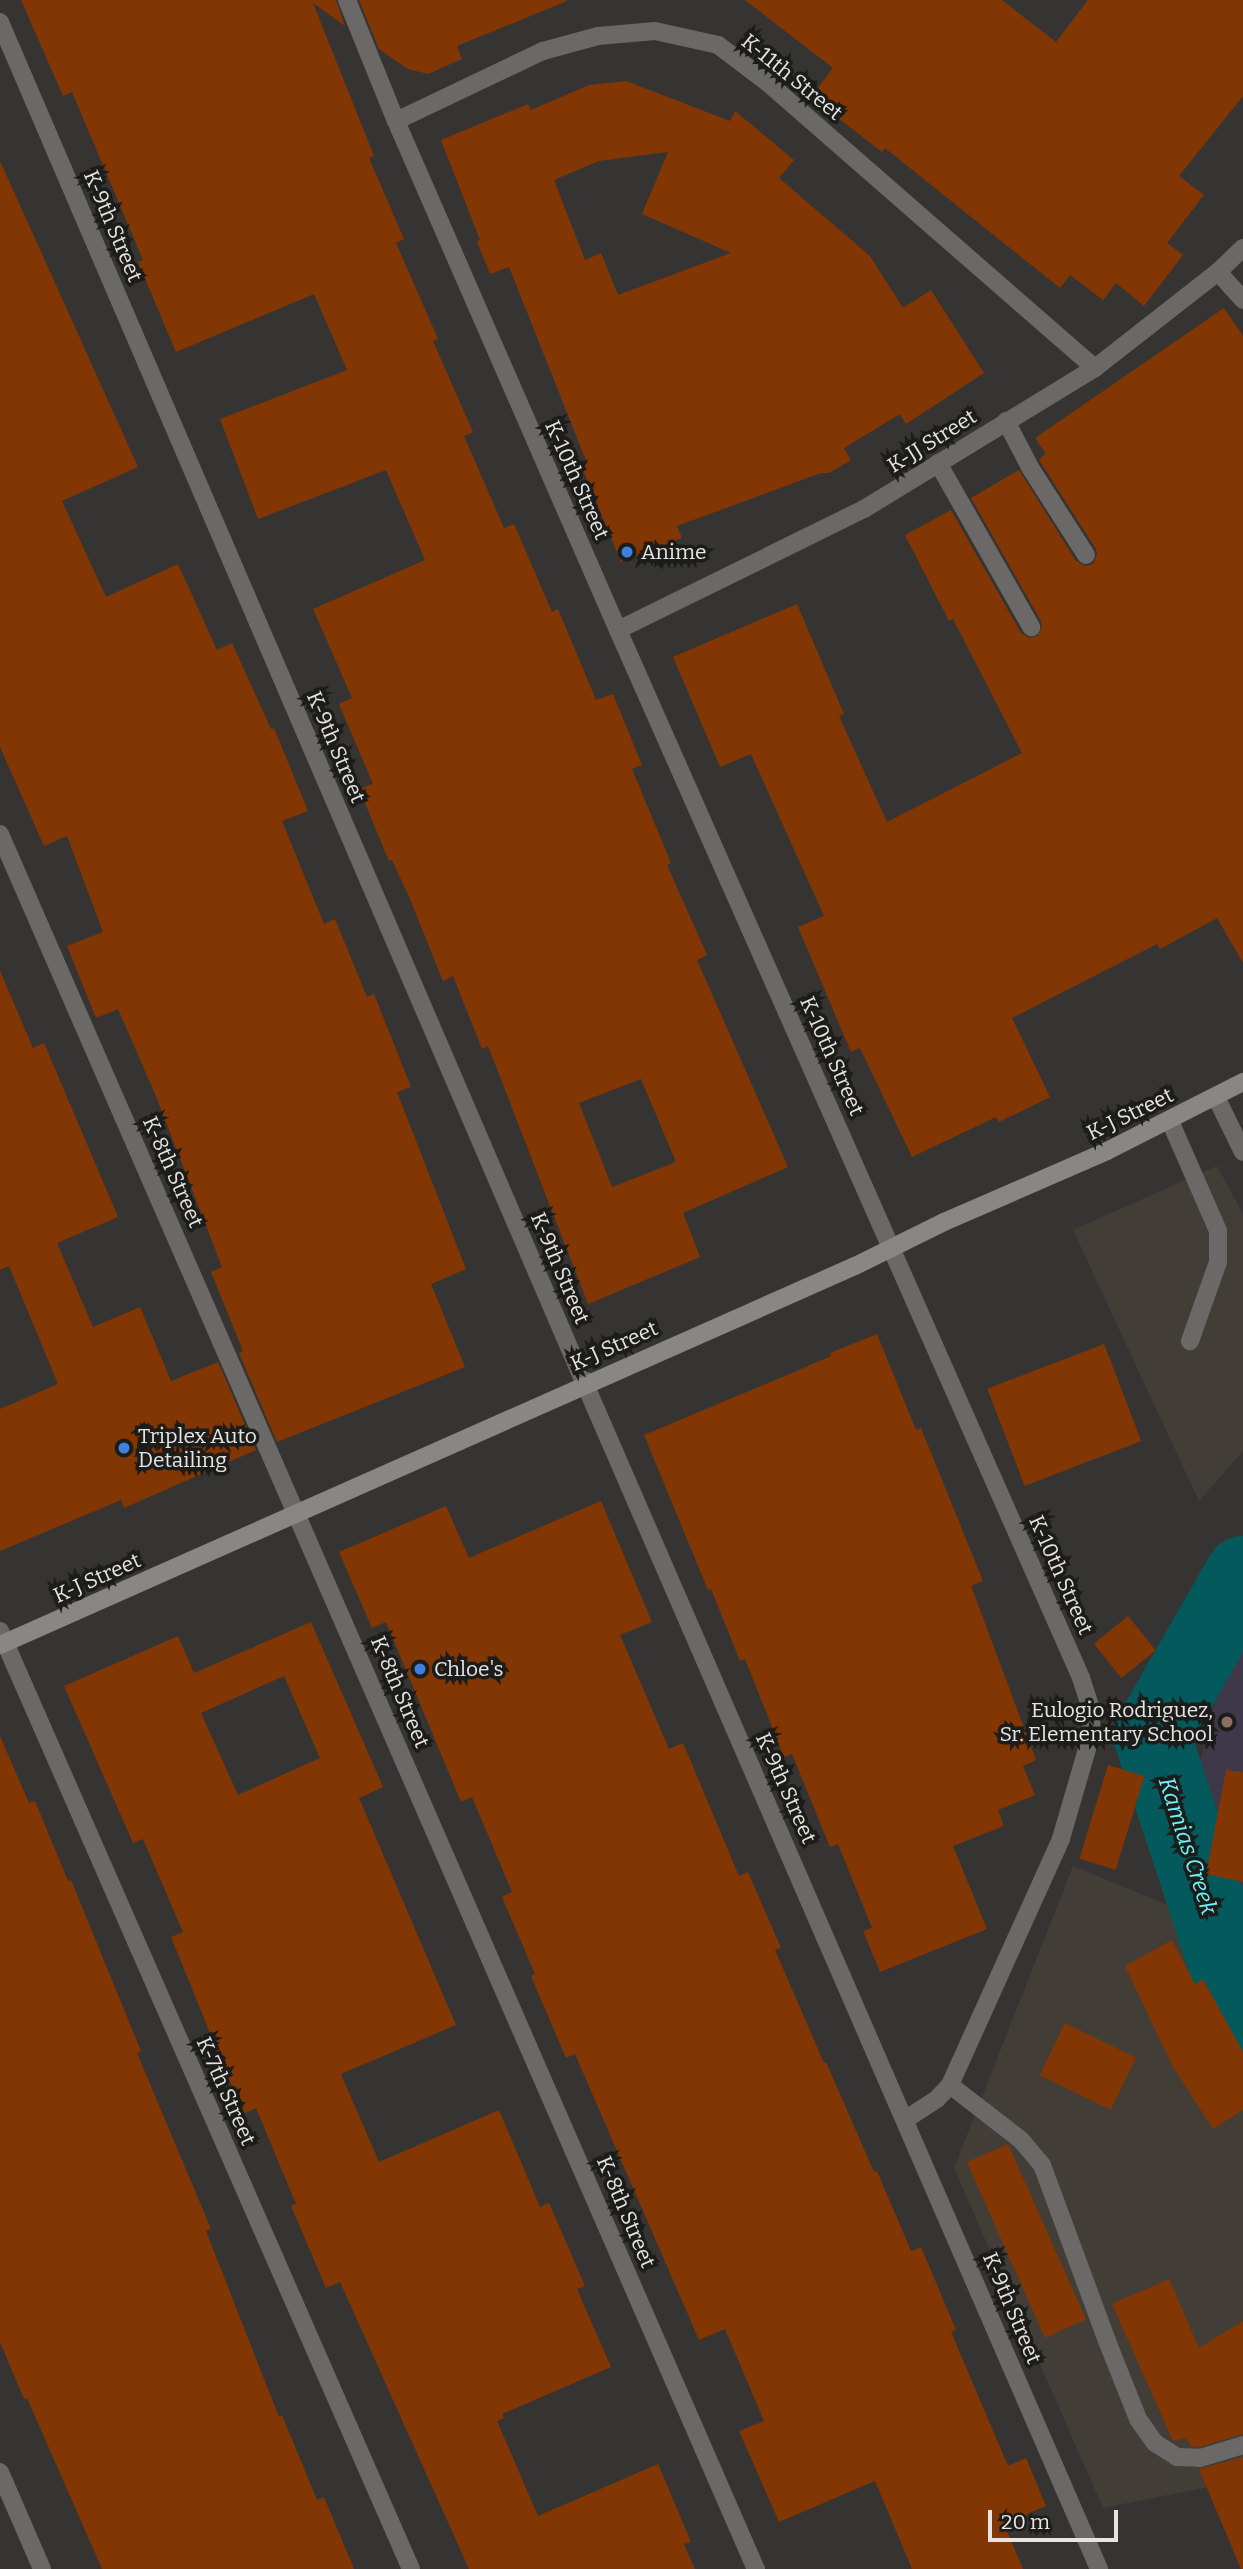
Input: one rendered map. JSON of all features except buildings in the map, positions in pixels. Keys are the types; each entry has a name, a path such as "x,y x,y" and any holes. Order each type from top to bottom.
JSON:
{"street":[{"name":"K-10th Street","path":"347,0 396,121 1081,1678 1090,1706 1092,1732 1062,1839 950,2085 937,2099 906,2119"},
{"name":"K-9th Street","path":"0,22 585,1384 1099,2569"},
{"name":"K-11th Street","path":"396,121 543,51 598,36 655,32 718,46 768,83 1095,368"},
{"name":"K-JJ Street","path":"618,630 864,509 1095,368 1218,272 1243,248"},
{"path":"1218,272 1243,300"},
{"path":"1006,421 1031,468 1086,555"},
{"path":"938,463 1031,627"},
{"name":"K-8th Street","path":"0,834 756,2569"},
{"name":"K-J Street","path":"2,1639 299,1515 1170,1121 1243,1082"},
{"path":"1216,1097 1243,1152"},
{"path":"1170,1121 1209,1205 1218,1231 1218,1262 1190,1341"},
{"name":"K-7th Street","path":"2,1639 411,2569"},
{"path":"950,2085 1021,2140 1042,2165 1138,2419 1155,2443 1177,2457 1200,2458 1243,2445"},
{"path":"0,2472 42,2569"}],"shaded area":[{"path":"1217,1166 1243,1214 1243,1451 1199,1501 1073,1230"},
{"name":"Eulogio Rodriguez, Sr. Elementary School","path":"1243,1620 1243,1972 1189,1807 1231,1636"},
{"path":"1073,1866 1168,1905 1243,2039 1243,2480 1103,2508 954,2168"}],"waterway":[{"name":"Kamias Creek","path":"1243,1574 1151,1734 1243,2013"}],"place":[{"name":"Anime","path":"627,552"},
{"name":"Triplex Auto Detailing","path":"124,1448"},
{"name":"Chloe's","path":"420,1669"},
{"name":"Eulogio Rodriguez, Sr. Elementary School","path":"1227,1722"}]}
